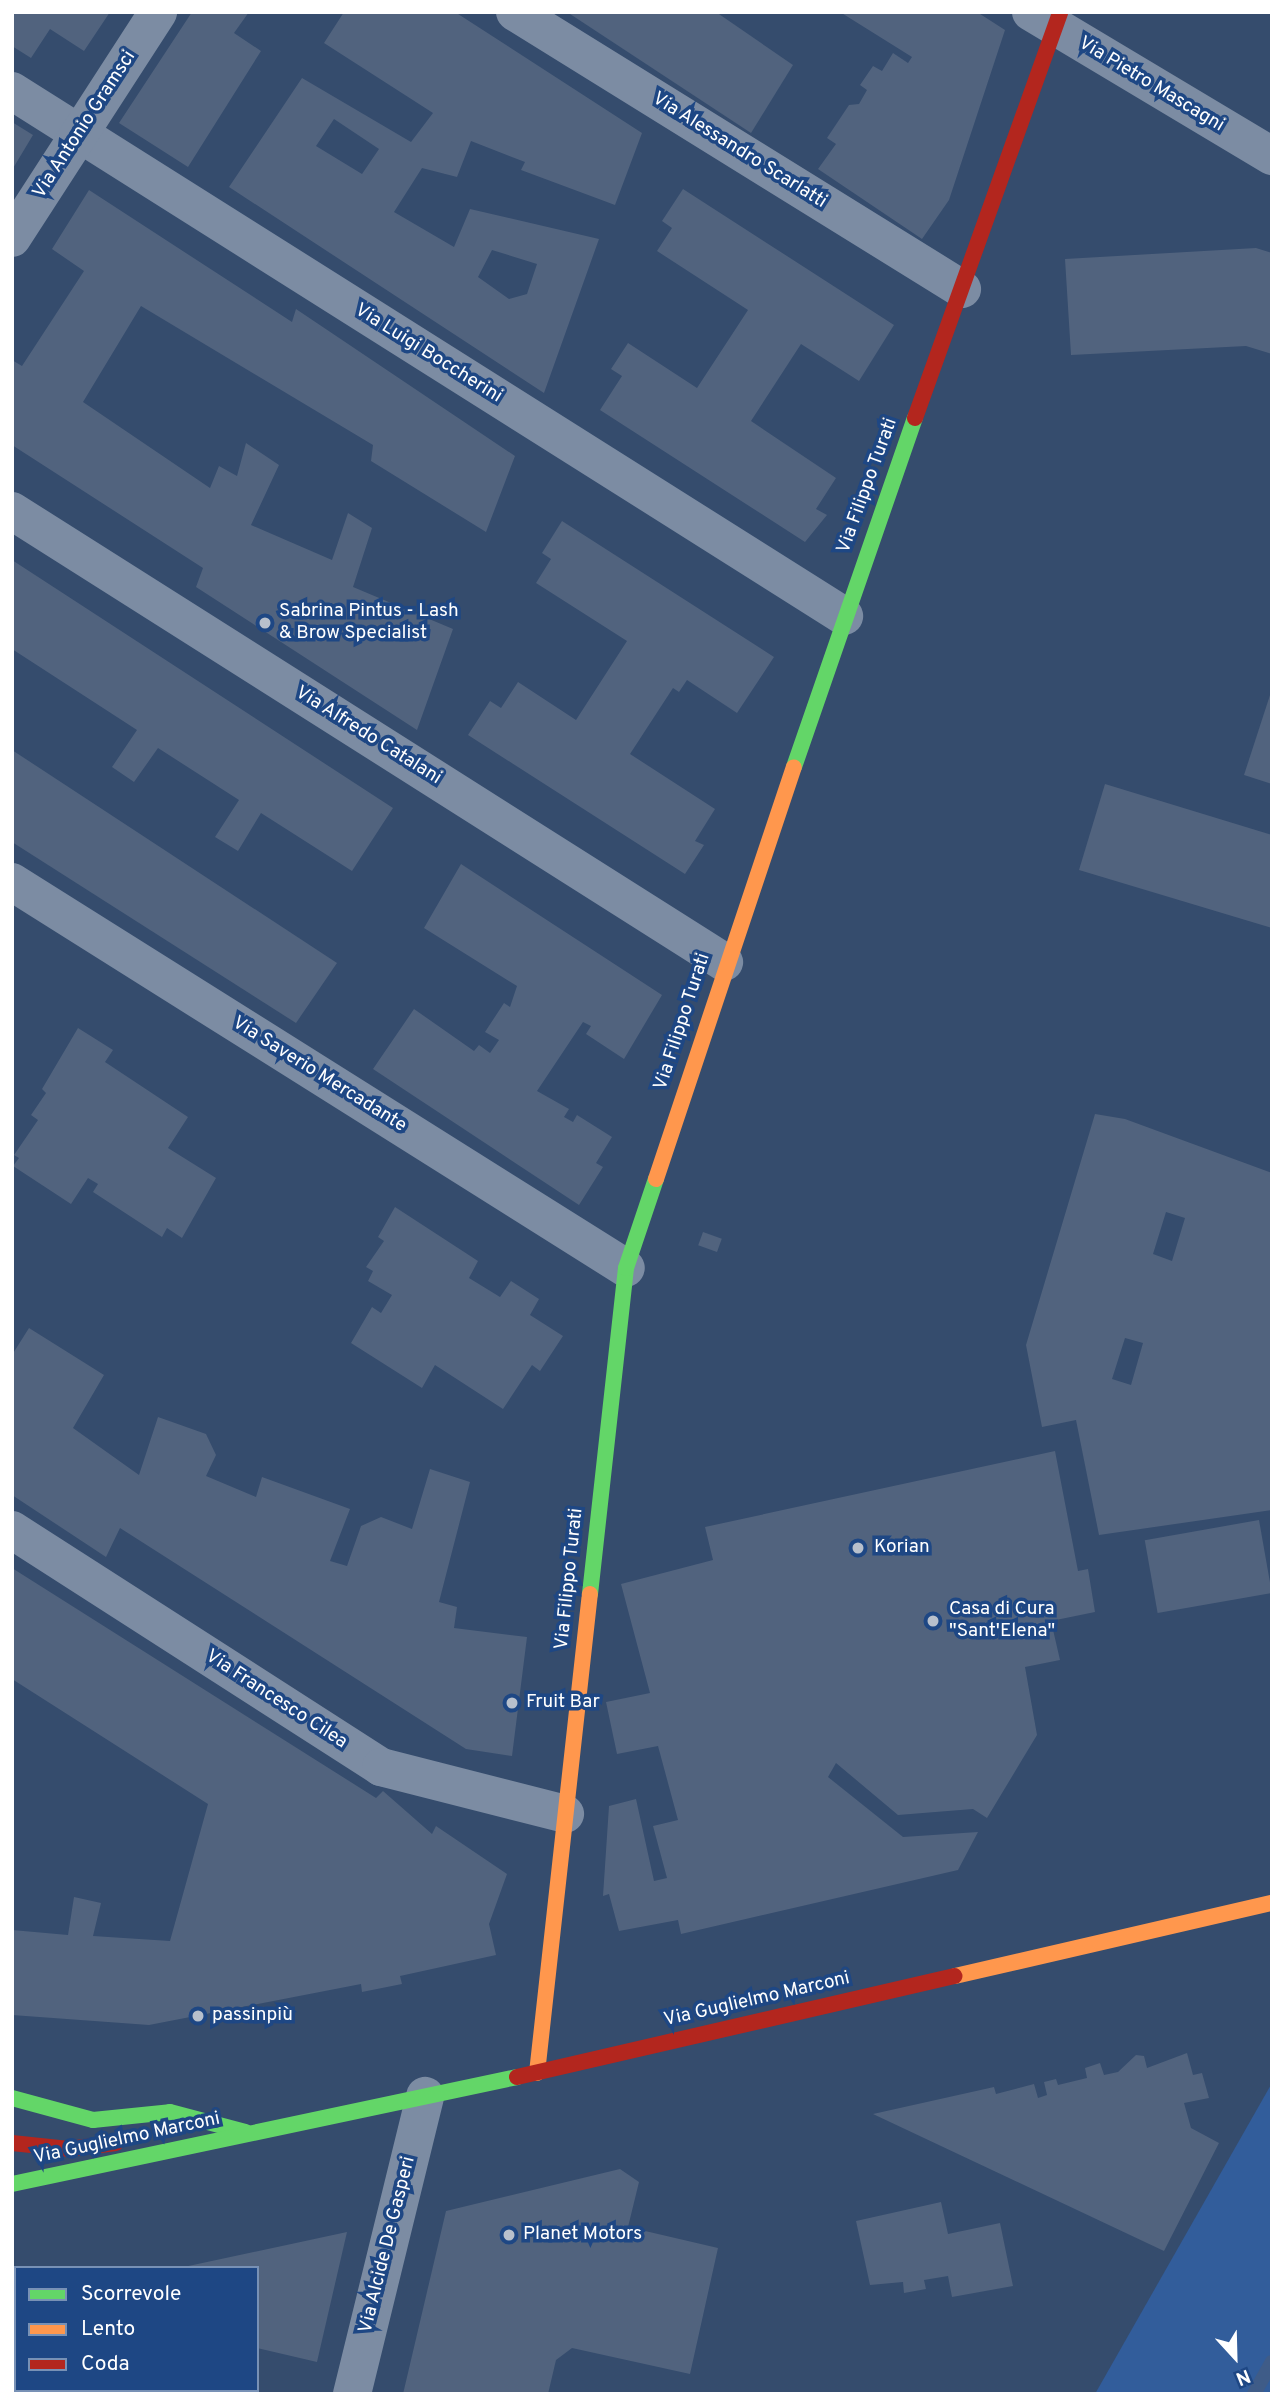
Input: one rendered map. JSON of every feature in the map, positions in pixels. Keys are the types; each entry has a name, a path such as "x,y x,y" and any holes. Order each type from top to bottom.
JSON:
{"street":[{"name":"Via Antonio Gramsci","path":"12,238 158,12"},
{"name":"Via Alessandro Scarlatti","path":"515,12 962,289"},
{"name":"Via Filippo Turati","path":"537,2073 626,1268 724,962 844,616 962,289 1048,17"},
{"name":"Via Pietro Mascagni","path":"1048,17 1272,156"},
{"name":"Via Luigi Boccherini","path":"12,91 844,616"},
{"name":"Via Alfredo Catalani","path":"12,511 724,962"},
{"name":"Via Saverio Mercadante","path":"12,882 626,1268"},
{"name":"Via Francesco Cilea","path":"12,1530 381,1767 565,1815"},
{"name":"Via Guglielmo Marconi","path":"12,2184 70,2176 251,2133 537,2073 1272,1903"},
{"name":"Via Alcide De Gasperi","path":"352,2394 425,2096"},
{"path":"12,2098 93,2120 170,2112 251,2133"},
{"name":"Via Guglielmo Marconi","path":"12,2143 69,2150 163,2136 251,2133"}],"shaded area":[{"path":"1272,2083 1272,2394 1095,2394"}],"building":[{"path":"12,12 110,12 84,51 50,29 31,58 12,46"},
{"path":"192,12 249,12 234,33 261,51 188,167 119,123"},
{"path":"344,12 455,12 642,133 615,205 521,170 525,162 471,141 457,177 422,168 394,212 454,247 470,209 599,239 544,393 229,187 302,78 411,142 433,113 324,43","holes":["334,119 379,149 362,174 316,146","492,250 537,264 527,294 509,299 478,277"]},
{"path":"567,12 716,12 793,65 751,133"},
{"path":"840,12 977,12 1005,30 949,200 922,239 818,169 836,144 827,138 849,105 859,104 867,90 860,85 873,66 882,71 893,53 908,63 912,57"},
{"path":"12,122 33,135 12,170"},
{"path":"683,189 894,325 859,381 801,344 751,421 836,478 816,509 827,515 805,542 600,410 622,376 611,369 628,343 697,388 748,310 657,251 672,228 662,221"},
{"path":"89,190 292,322 296,309 515,456 486,532 371,461 373,445 141,306 83,402 210,488 219,466 237,476 246,443 279,465 251,525 332,560 348,513 372,528 353,587 453,629 417,730 196,587 203,568 12,445 12,360 22,366 84,271 52,249"},
{"path":"1256,248 1272,253 1272,354 1246,346 1071,355 1065,259"},
{"path":"562,521 774,657 737,713 687,680 679,692 673,688 630,754 715,809 695,841 704,845 685,874 468,735 490,701 501,708 518,682 576,720 627,641 536,583 551,559 542,553"},
{"path":"12,560 393,808 352,871 261,813 238,851 215,837 239,800 158,748 134,782 112,767 137,730 12,649"},
{"path":"1272,693 1272,784 1244,775"},
{"path":"12,750 337,963 296,1023 12,842"},
{"path":"1105,784 1272,835 1272,928 1079,870"},
{"path":"461,864 662,995 624,1059 586,1034 591,1026 583,1022 537,1091 569,1109 564,1117 573,1122 577,1115 612,1137 596,1163 603,1167 579,1205 373,1069 414,1009 474,1051 479,1045 490,1053 499,1040 485,1032 504,1003 510,1007 517,986 424,928"},
{"path":"78,1028 113,1050 105,1062 188,1117 168,1148 216,1178 182,1238 167,1228 162,1237 93,1192 98,1184 88,1178 71,1204 13,1166 19,1158 14,1155 38,1120 31,1115 46,1093 42,1089"},
{"path":"1095,1114 1125,1119 1272,1173 1272,1510 1099,1535 1076,1420 1042,1427 1026,1345","holes":["1166,1212 1185,1218 1172,1261 1153,1254","1125,1338 1143,1343 1131,1385 1112,1379"]},
{"path":"395,1207 478,1261 469,1278 500,1297 511,1281 539,1299 530,1315 563,1336 540,1371 532,1365 503,1409 435,1365 422,1388 351,1343 372,1307 381,1313 392,1295 368,1281 373,1271 366,1267 384,1241 378,1237"},
{"path":"703,1232 722,1239 717,1252 698,1245"},
{"path":"29,1328 104,1375 73,1428 139,1475 158,1417 206,1434 216,1455 206,1476 256,1497 262,1477 350,1509 330,1561 347,1566 361,1526 381,1517 412,1529 430,1469 470,1482 439,1602 457,1607 454,1628 527,1637 512,1756 466,1749 120,1528 106,1557 12,1495 12,1355"},
{"path":"1055,1451 1078,1571 1088,1569 1095,1612 1051,1621 1060,1660 1025,1667 1037,1735 987,1818 973,1809 898,1815 836,1763 828,1777 903,1837 978,1832 958,1870 681,1934 678,1920 619,1931 609,1894 603,1896 609,1806 636,1799 654,1881 667,1878 653,1826 678,1820 658,1746 617,1754 606,1702 650,1693 621,1584 713,1560 705,1527"},
{"path":"1259,1520 1272,1593 1158,1613 1145,1540"},
{"path":"12,1568 376,1798 383,1791 432,1834 436,1826 507,1874 489,1924 496,1955 400,1976 402,1984 362,1992 361,1984 149,2025 12,2015 12,1930 68,1935 74,1897 101,1903 93,1936 170,1941 208,1804 12,1679"},
{"path":"1187,2053 1193,2075 1202,2073 1209,2098 1184,2103 1191,2128 1219,2143 1164,2251 873,2114 994,2087 996,2094 1034,2084 1038,2098 1047,2095 1044,2082 1056,2079 1058,2085 1087,2078 1085,2068 1100,2063 1104,2075 1118,2072 1136,2055 1144,2056 1147,2068"},
{"path":"620,2169 639,2182 628,2227 718,2248 690,2374 572,2348 556,2360 548,2394 403,2394 446,2211"},
{"path":"941,2202 948,2234 1000,2223 1013,2286 952,2297 948,2276 924,2280 926,2289 904,2293 903,2282 870,2285 856,2221"},
{"path":"347,2232 317,2362 259,2348 259,2266 188,2266"},
{"path":"12,2300 14,2392 171,2394 12,2394"}],"waterway":[{"path":"1254,2394 1272,2362"}],"traffic: fast":[{"path":"794,767 915,418"},
{"path":"590,1594 626,1268 656,1179"},
{"path":"12,2184 517,2077"},
{"path":"12,2098 93,2120 170,2112 245,2132"}],"traffic: slow":[{"path":"656,1179 794,767"},
{"path":"537,2073 590,1594"},
{"path":"955,1976 1272,1903"}],"traffic: jam":[{"path":"915,418 1060,12"},
{"path":"517,2077 955,1976"},
{"path":"12,2143 69,2149 116,2143"}],"place":[{"name":"Sabrina Pintus - Lash & Brow Specialist","path":"265,623"},
{"name":"Korian","path":"858,1548"},
{"name":"Casa di Cura \"Sant'Elena\"","path":"933,1621"},
{"name":"Fruit Bar","path":"512,1703"},
{"name":"passinpiù","path":"198,2016"},
{"name":"Planet Motors","path":"509,2235"}]}
